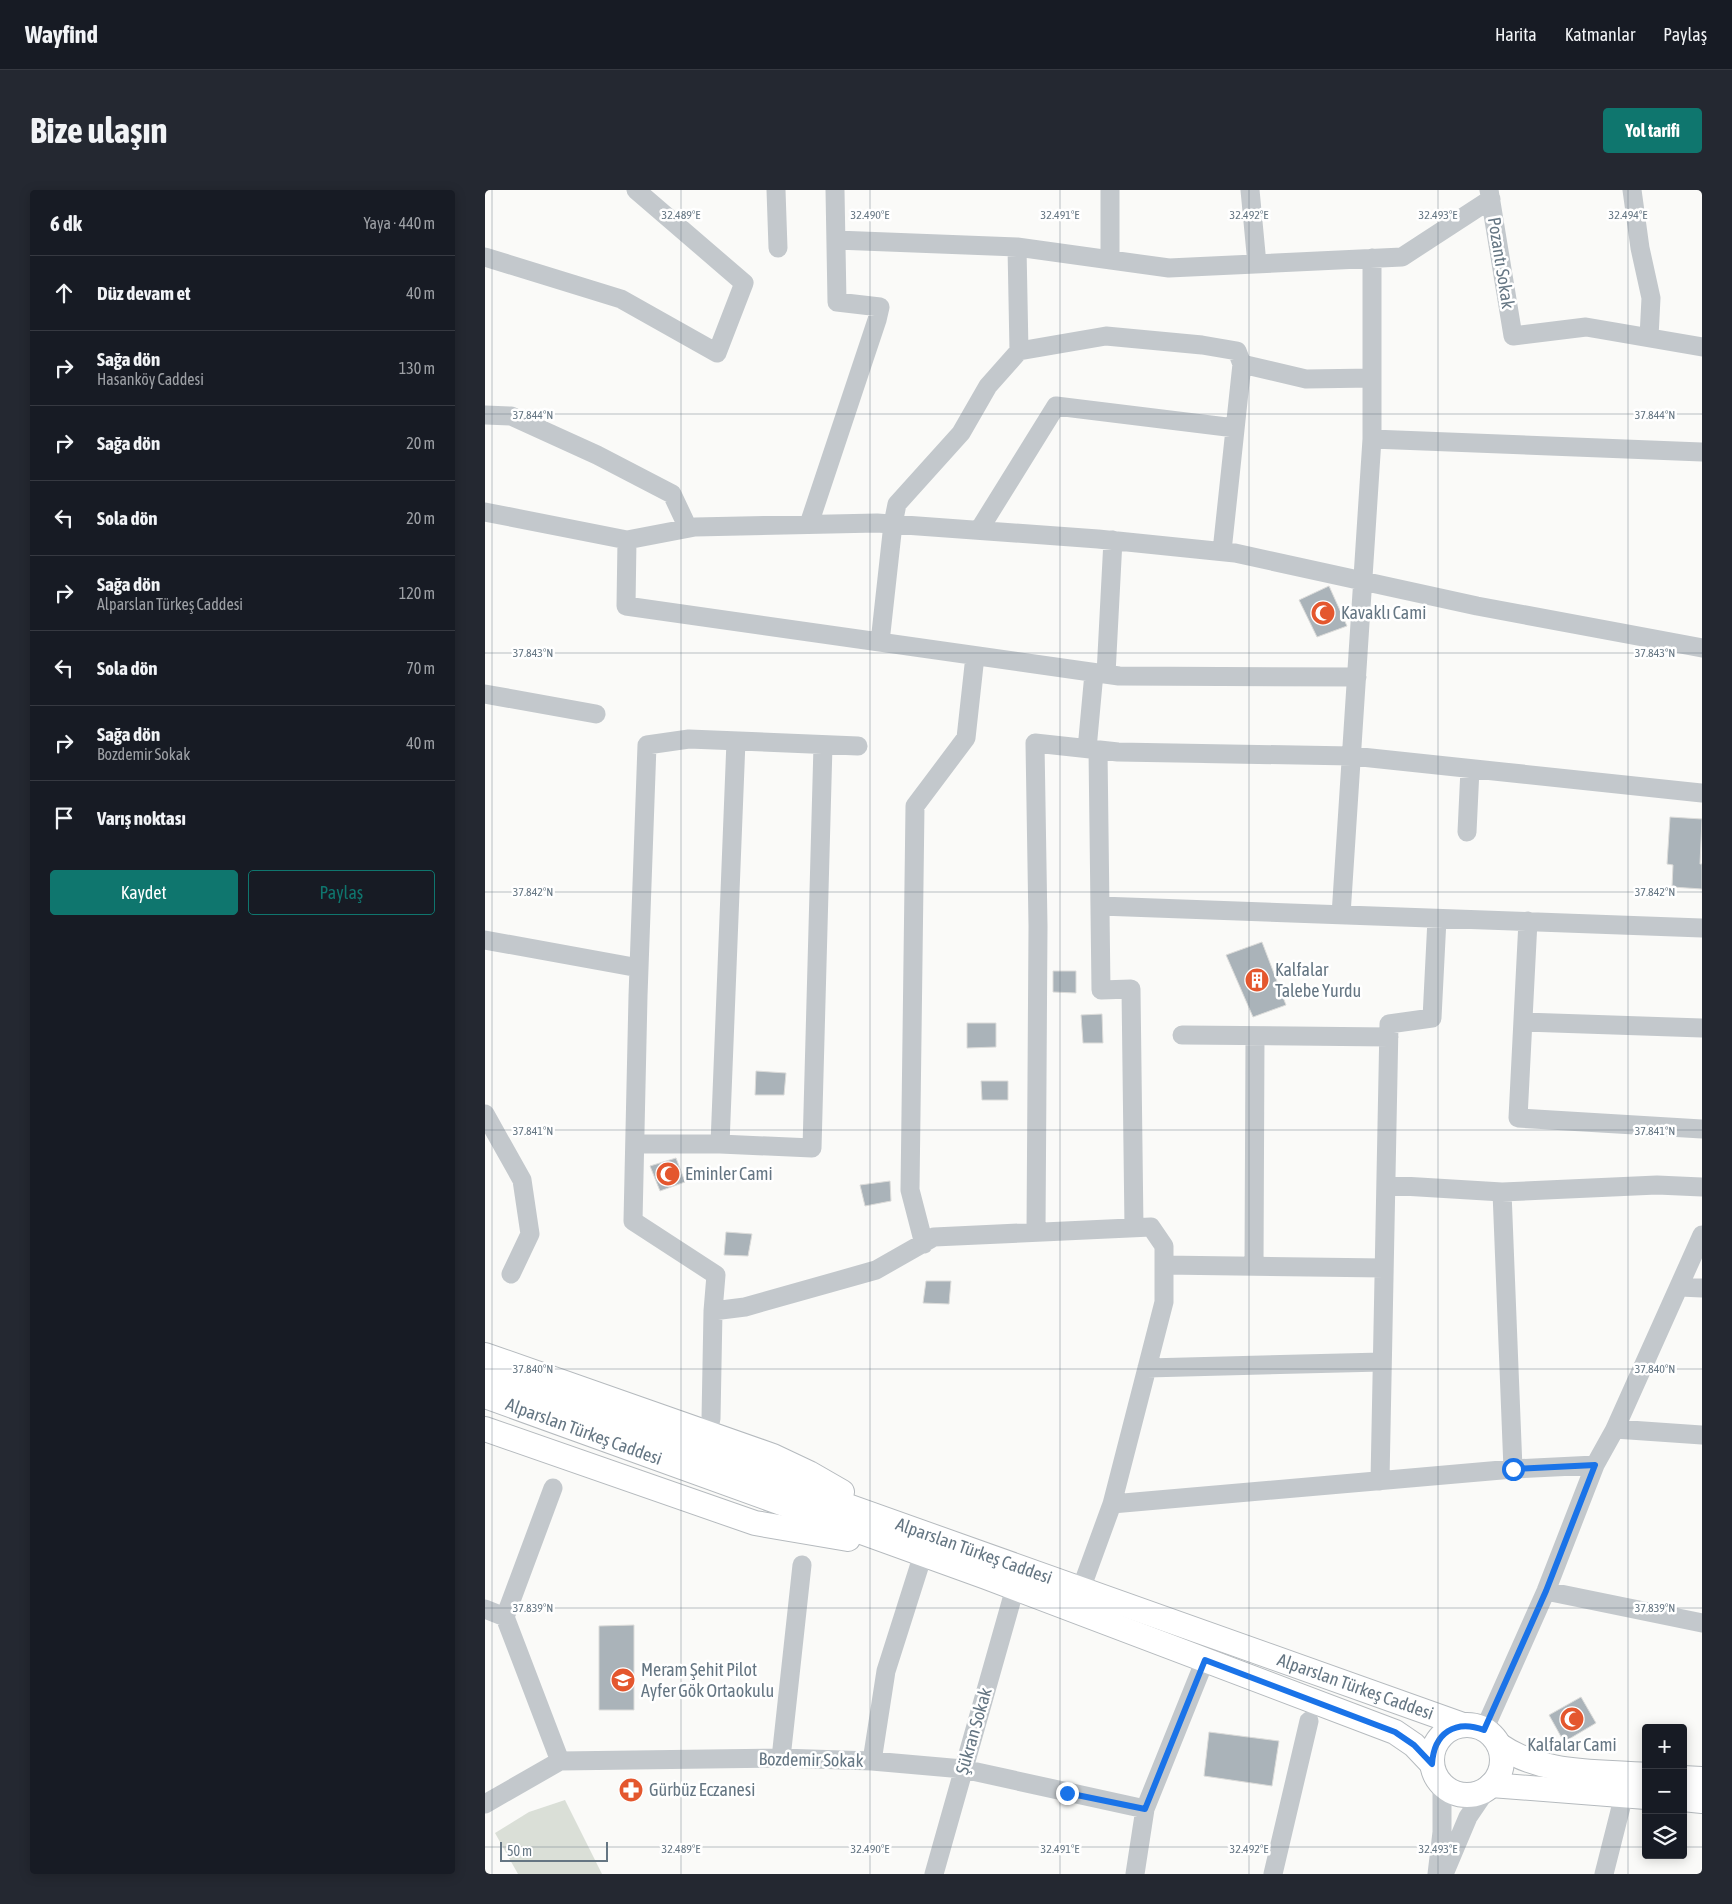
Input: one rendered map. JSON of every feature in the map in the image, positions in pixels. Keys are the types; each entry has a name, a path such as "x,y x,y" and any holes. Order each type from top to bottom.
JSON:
{"main road":[{"path":"485,1355 773,1456 809,1473 851,1497 958,1537 976,1546 989,1567 966,1576 948,1573 842,1537 755,1523 485,1428"},
{"name":"Alparslan Türkeş Caddesi","path":"485,1377 989,1567 1015,1588 1395,1732 1414,1745 1432,1764"},
{"name":"Alparslan Türkeş Caddesi","path":"485,1396 989,1567 1081,1589 1482,1733 1513,1755 1552,1768 1642,1775"},
{"path":"1452,1728 1482,1733 1502,1757 1501,1769 1496,1780 1489,1787 1476,1794 1464,1795 1452,1792 1442,1785 1435,1775 1432,1764 1433,1753 1437,1743 1443,1734 1452,1728"},
{"path":"1687,1778 1702,1779"},
{"path":"1489,1787 1635,1796"},
{"path":"1687,1800 1702,1801"}],"street":[{"path":"485,257 621,299 717,353 744,283 636,190"},
{"path":"776,190 778,248"},
{"path":"809,524 880,307 837,302 835,190"},
{"path":"1110,190 1110,260"},
{"path":"1250,190 1257,264"},
{"path":"1632,190 1640,248 1651,298 1649,337 1702,346"},
{"path":"836,240 1017,247 1169,268 1402,257 1490,195"},
{"name":"Pozantı Sokak","path":"1490,195 1513,336 1586,327 1649,337"},
{"path":"1017,247 1019,351"},
{"path":"1341,915 1372,439 1372,258"},
{"path":"880,642 893,524 897,504 961,433 988,386 1019,351 1106,336 1202,345 1237,351 1242,364 1222,552"},
{"path":"1242,364 1306,379 1372,378"},
{"path":"979,530 1056,406 1235,428"},
{"path":"485,415 511,416 597,455 672,494 688,528"},
{"path":"1372,439 1702,452"},
{"path":"485,512 627,540 688,528 809,524 893,524 1113,540 1235,553 1477,606 1702,648"},
{"path":"627,540 626,606 1119,676 1357,677"},
{"path":"1113,540 1093,750 1100,906 1101,990 1131,989 1134,1228"},
{"path":"924,1244 910,1190 915,806 966,738 975,656"},
{"path":"485,694 596,714"},
{"path":"711,1420 713,1311 716,1275 633,1221 647,745 689,739 858,746"},
{"path":"719,1144 736,741"},
{"path":"1036,1232 1038,926 1035,743 1118,752 1352,756 1702,793"},
{"path":"635,1144 719,1144 812,1148 823,745"},
{"path":"1467,832 1470,769"},
{"path":"1100,906 1702,928"},
{"path":"1380,1481 1389,1024 1432,1018 1437,919"},
{"path":"1527,921 1518,1118 1702,1129"},
{"path":"485,940 639,968"},
{"path":"1523,1022 1702,1028"},
{"path":"1182,1035 1389,1037"},
{"path":"1254,1266 1255,1036"},
{"path":"485,1114 523,1180 530,1234 511,1274"},
{"path":"1386,1185 1502,1192 1657,1185 1702,1187"},
{"path":"1502,1192 1513,1469"},
{"path":"713,1311 745,1307 877,1270 934,1237 1151,1227 1164,1246 1164,1302 1112,1504 1081,1589"},
{"path":"1482,1733 1546,1591 1595,1465 1615,1428 1702,1236"},
{"path":"1164,1265 1384,1268"},
{"path":"1679,1288 1702,1288"},
{"path":"1147,1368 1382,1362"},
{"path":"1615,1428 1702,1435"},
{"path":"1112,1504 1513,1469 1595,1465"},
{"path":"553,1488 505,1617 560,1761"},
{"path":"873,1761 887,1671 920,1564"},
{"path":"781,1758 802,1565"},
{"name":"Şükran Sokak","path":"933,1874 1015,1588"},
{"path":"1546,1591 1702,1623"},
{"path":"485,1609 505,1617"},
{"path":"1135,1874 1145,1809 1205,1660"},
{"path":"1273,1874 1309,1721"},
{"name":"Bozdemir Sokak","path":"485,1804 560,1761 781,1758 873,1761 963,1769 1145,1809"},
{"path":"1437,1874 1442,1832 1442,1785"},
{"path":"1445,1874 1468,1818 1489,1787"},
{"path":"1603,1874 1635,1796"}],"shaded area":[{"path":"565,1800 602,1874 518,1874 495,1833 529,1812"}],"building":[{"name":"Kavaklı Cami","path":"1329,586 1347,626 1317,637 1299,600"},
{"path":"1670,817 1702,819 1700,864 1702,864 1702,889 1672,887 1673,865 1667,864"},
{"name":"Kalfalar Talebe Yurdu","path":"1262,942 1286,1005 1253,1017 1226,955"},
{"path":"1053,971 1076,971 1076,993 1053,992"},
{"path":"1102,1014 1103,1043 1083,1043 1081,1015"},
{"path":"967,1023 996,1023 996,1047 967,1048"},
{"path":"756,1071 786,1073 784,1095 755,1095"},
{"path":"981,1081 1008,1081 1008,1100 982,1100"},
{"name":"Eminler Cami","path":"676,1158 685,1182 660,1191 650,1166"},
{"path":"890,1181 891,1201 865,1206 860,1185"},
{"path":"726,1232 752,1234 748,1256 724,1255"},
{"path":"926,1281 951,1281 949,1304 923,1303"},
{"path":"634,1625 634,1710 599,1710 599,1626"},
{"name":"Kalfalar Cami","path":"1581,1697 1596,1723 1564,1742 1549,1715"},
{"path":"1209,1732 1279,1741 1272,1786 1204,1776"}],"place":[{"name":"Kavaklı Cami","path":"1323,613"},
{"name":"Kalfalar Talebe Yurdu","path":"1257,980"},
{"name":"Eminler Cami","path":"668,1174"},
{"name":"Meram Şehit Pilot Ayfer Gök Ortaokulu","path":"623,1680"},
{"name":"Kalfalar Cami","path":"1572,1719"},
{"name":"Gürbüz Eczanesi","path":"631,1790"}],"route":[{"path":"1067,1793 1145,1809 1205,1660 1395,1732 1414,1745 1432,1764 1433,1753 1437,1743 1443,1734 1452,1728 1463,1725 1474,1726 1484,1730 1546,1591 1595,1465 1513,1469"}]}
